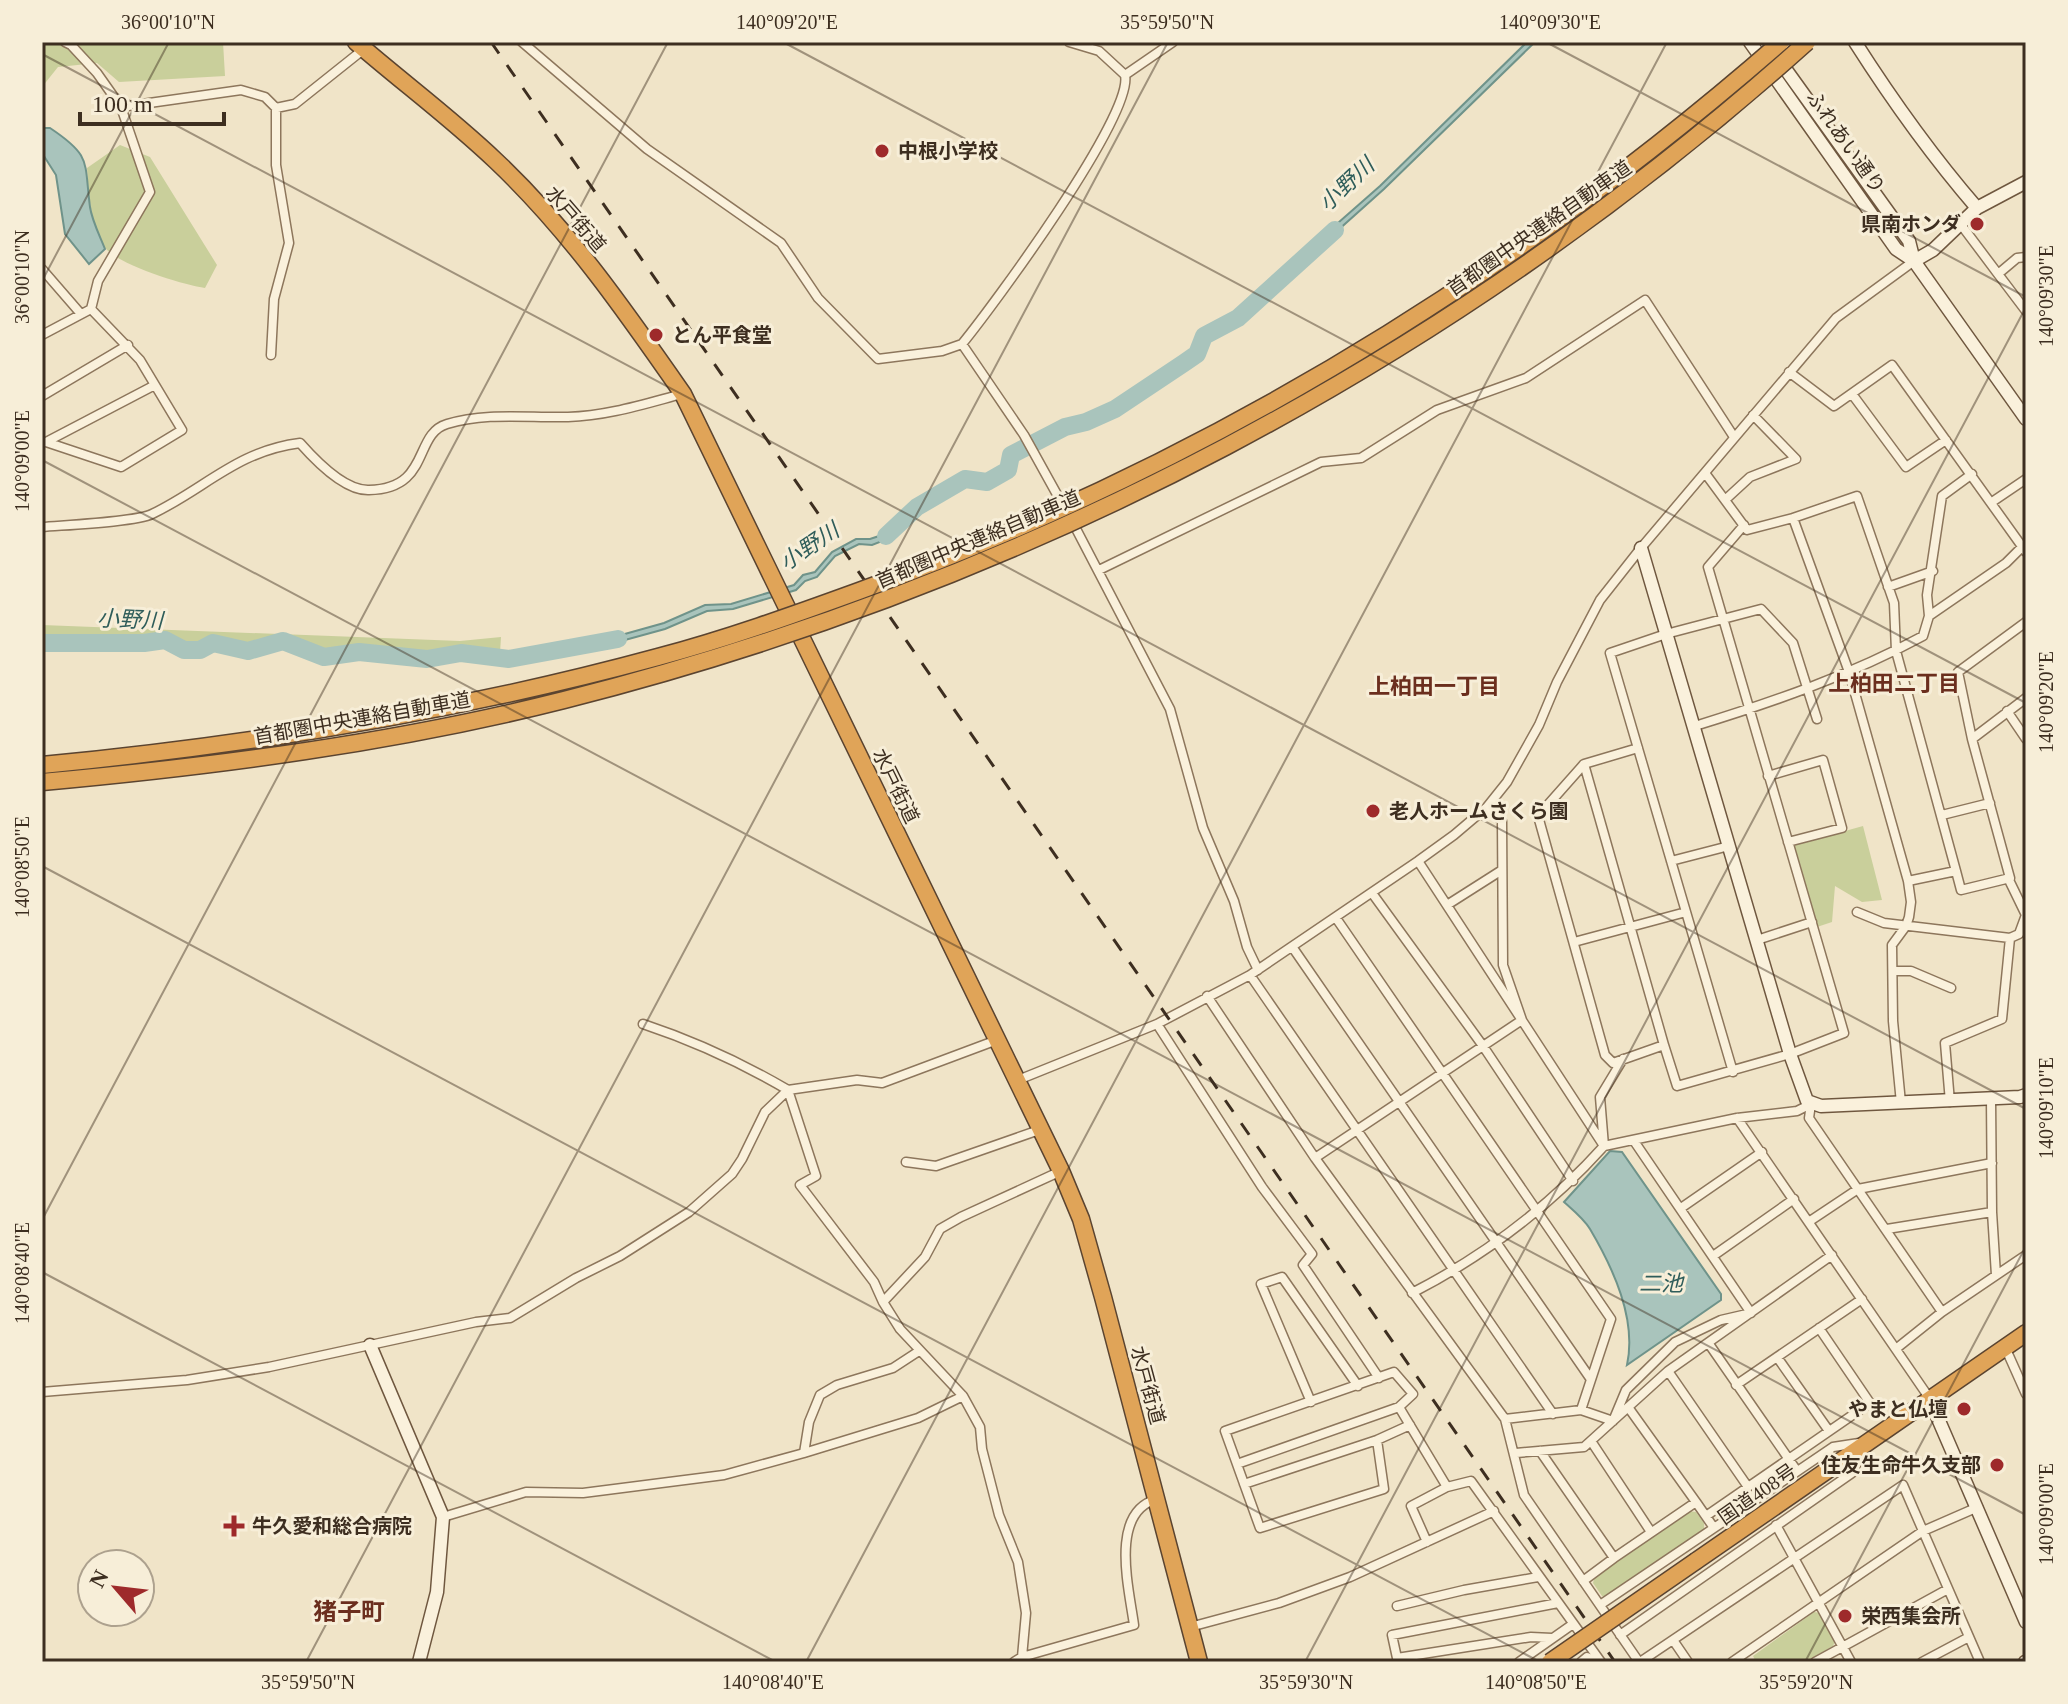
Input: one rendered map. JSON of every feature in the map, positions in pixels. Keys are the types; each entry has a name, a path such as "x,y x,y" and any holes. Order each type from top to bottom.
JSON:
{"highway":[{"name":"首都圏中央連絡自動車道","path":"42,765 173,752 316,732 513,694 663,656 746,630 915,571 1026,526 1141,472 1264,408 1386,337 1480,276 1587,200 1781,42"},
{"name":"首都圏中央連絡自動車道","path":"42,782 175,768 316,748 414,732 548,704 699,663 816,625 976,565 1210,457 1422,334 1531,261 1632,187 1709,127 1807,42"},
{"name":"水戸街道","path":"360,46 441,111 498,163 557,225 606,284 683,394 1042,1129 1081,1219 1158,1498 1199,1662"},
{"name":"国道408号","path":"1550,1662 2026,1333"}],"street":[{"path":"42,335 91,309 98,281 150,192 121,107 97,73 65,42"},
{"path":"522,42 647,149 781,243 818,298 878,359 942,351 962,344 1083,173 1122,102 1127,83 1125,75 1099,51 1069,42"},
{"path":"1125,75 1173,42"},
{"name":"ふれあい通り","path":"1750,42 1896,249 1914,261 2026,419"},
{"name":"ふれあい通り","path":"1766,42 1909,241 1914,261"},
{"path":"1855,42 1904,116 1977,208"},
{"path":"276,108 295,104 360,46"},
{"path":"121,107 241,90 265,97 276,108 276,165 289,243 274,299 271,355"},
{"path":"1018,1080 1157,1024 1254,973 1418,861 1487,807 1507,782 1539,725 1557,682 1600,600 1789,372 1836,318 1933,250 1962,226 1977,208 2026,182"},
{"path":"1962,226 2026,311"},
{"path":"1998,274 2017,258 2026,257"},
{"path":"42,269 81,314"},
{"path":"1099,570 1321,462 1361,458 1437,410 1526,378 1645,300 1734,437"},
{"path":"44,443 121,467 182,430 128,345 91,309"},
{"path":"962,344 1024,435 1099,570 1170,709 1203,828 1234,901 1254,973 1553,1414"},
{"path":"42,396 128,345"},
{"path":"1789,372 1834,406 1892,365 2024,549 1929,616"},
{"path":"44,443 155,385"},
{"path":"42,527 149,516 237,462 273,447 300,443 318,464 366,491 401,483 415,471 433,434 444,425 496,416 570,417 605,413 683,394"},
{"path":"1852,394 1906,467 1946,440"},
{"path":"1725,500 1750,477 1796,459 1753,415"},
{"path":"1705,473 1747,530 1857,496 1894,603 1896,651 1961,890 2009,880"},
{"path":"1695,726 1748,710 1849,672 1923,636 1929,616 1927,595 1942,496 1972,474"},
{"path":"1992,502 2026,479"},
{"path":"1793,518 1849,672 1908,881 1911,902 1906,926 1892,945 1893,1021 1901,1103"},
{"path":"1584,764 1677,1086 1790,1054 1844,1033 1708,567 1744,525"},
{"path":"1641,548 1790,1054 1804,1097 1811,1104"},
{"path":"1888,587 1933,571"},
{"path":"1733,1072 1610,653 1666,634 1761,609 1793,643 1817,719"},
{"path":"1857,912 1884,923 1906,926 2010,938 2019,934 2026,915 2009,880 2011,876 1972,739 1958,672 2026,622"},
{"path":"1972,739 2026,698"},
{"path":"2007,711 2026,739"},
{"path":"1638,748 1584,764 1538,816 1605,1055 1613,1063 1664,1045"},
{"path":"1768,776 1823,760 1842,828 1788,842"},
{"path":"1942,815 1990,803"},
{"path":"1487,807 1502,821 1503,965 1522,1020"},
{"path":"1671,861 1729,846"},
{"path":"1418,861 1604,1146"},
{"path":"1447,905 1502,870"},
{"path":"1908,881 1956,871"},
{"path":"1372,893 1483,1046 1573,1181"},
{"path":"1574,942 1686,912"},
{"path":"1336,918 1611,1319 1581,1410"},
{"path":"1757,940 1812,922"},
{"path":"1950,1102 1945,1043 2002,1019 2010,938"},
{"path":"1293,948 1590,1378"},
{"path":"1893,971 1911,971 1951,988"},
{"path":"1207,996 1315,1158 1505,1419 1516,1453 1524,1495 1639,1662 1903,1485 1980,1662"},
{"path":"1315,1158 1522,1020"},
{"path":"643,1024 746,1066 788,1090 816,1176 800,1185 874,1282 883,1302 919,1351 963,1396 980,1427 982,1449 999,1515 1018,1562 1026,1613 1018,1660 1134,1625 1126,1568 1128,1523 1146,1502 1158,1498"},
{"path":"1157,1024 1262,1187 1312,1254 1303,1265 1379,1378"},
{"path":"42,1392 187,1380 269,1367 476,1322 510,1318 633,1248 689,1212 732,1174 765,1112 788,1090 857,1080 882,1083 998,1040"},
{"path":"1604,1146 1600,1097 1623,1059"},
{"path":"1412,1293 1456,1270 1537,1213 1573,1181 1604,1146 1737,1118 1797,1111 1811,1104 1950,1102 2026,1095"},
{"path":"1991,1099 1996,1275"},
{"path":"1811,1104 1809,1118 1942,1312"},
{"path":"1737,1118 1930,1400 2018,1587 2026,1622"},
{"path":"906,1162 936,1166 1042,1129"},
{"path":"1634,1141 1751,1313"},
{"path":"1681,1208 1762,1152"},
{"path":"1810,1221 1858,1189 1992,1163"},
{"path":"883,1302 925,1257 940,1229 1061,1171"},
{"path":"1713,1256 1794,1199"},
{"path":"1887,1229 1992,1212"},
{"path":"1516,1453 1584,1447 1668,1371 1832,1255"},
{"path":"1897,1348 1942,1312 2026,1255"},
{"path":"1311,1402 1261,1284 1282,1277 1358,1386"},
{"path":"1736,1385 1862,1299"},
{"path":"1613,1421 1626,1390 1675,1342 1721,1320 1751,1313"},
{"path":"1706,1516 1870,1403 1819,1328"},
{"path":"1709,1344 1797,1471"},
{"path":"370,1345 443,1517 437,1592 419,1662"},
{"path":"2005,1347 2026,1394"},
{"path":"804,1453 809,1422 820,1395 837,1385 893,1368 919,1351"},
{"path":"1777,1357 1829,1431"},
{"path":"1668,1371 1748,1487"},
{"path":"1237,1464 1399,1407 1413,1394 1394,1372 1225,1431 1260,1528 1384,1489 1377,1440"},
{"path":"443,1517 526,1492 583,1493 724,1475 918,1418 963,1396"},
{"path":"1399,1407 1447,1487"},
{"path":"1628,1407 1714,1528"},
{"path":"1505,1419 1581,1410 1613,1421"},
{"path":"1244,1484 1377,1440 1410,1425"},
{"path":"1591,1441 1651,1532"},
{"path":"1600,1605 1833,1447 1866,1442"},
{"path":"1620,1635 1852,1473 1866,1442"},
{"path":"1540,1451 1614,1558"},
{"path":"1427,1542 1411,1506 1447,1487 1471,1481 1598,1662"},
{"path":"1583,1581 1696,1502"},
{"path":"1732,1662 1747,1658 1818,1602 1923,1531 1978,1507"},
{"path":"1190,1627 1279,1603 1350,1577 1494,1511"},
{"path":"1776,1525 1851,1662"},
{"path":"1397,1606 1538,1577"},
{"path":"1815,1662 1948,1589"},
{"path":"1552,1638 1531,1637 1397,1658 1392,1635 1558,1603"},
{"path":"1519,1662 1573,1624"},
{"path":"1922,1662 1969,1637"},
{"path":"1673,1640 1688,1662"},
{"path":"1581,1662 1587,1657 1598,1662"}],"green space":[{"path":"42,42 223,42 225,76 119,82 97,63 58,67 42,87"},
{"path":"120,145 150,157 217,265 205,288 135,266 110,253 104,246 93,218 87,168"},
{"path":"42,625 460,641 501,637 500,653 459,647 412,652 384,647 325,655 301,642 287,639 252,647 215,642 199,648 163,638 90,642 42,637"},
{"path":"1863,826 1882,900 1862,902 1835,886 1832,922 1814,928 1792,851 1795,845"},
{"path":"1687,1511 1696,1512 1704,1523 1704,1530 1610,1597 1602,1596 1593,1583 1595,1576"},
{"path":"1814,1612 1821,1613 1835,1641 1833,1646 1805,1662 1756,1662 1753,1656"}],"water":[{"path":"1527,42 1535,42 1384,189 1318,248 1314,244 1380,186"},
{"path":"42,128 50,128 64,138 84,161 91,212 105,249 89,264 65,234 56,175 42,153"},
{"path":"900,519 903,524 885,540 872,545 859,544 835,556 817,577 805,581 796,590 733,609 707,611 665,629 596,648 596,642 664,623 705,605 731,604 794,585 803,575 815,572 832,552 856,539 882,535"},
{"name":"二池","path":"1610,1151 1622,1152 1721,1294 1721,1300 1627,1365 1629,1330 1621,1294 1588,1225 1564,1202"}],"waterway":[{"name":"小野川","path":"886,536 917,507 965,479 987,482 1008,470 1011,455 1065,427 1086,422 1115,409 1184,363 1197,354 1204,336 1238,318 1335,230"},
{"name":"小野川","path":"42,643 144,643 165,640 184,650 200,650 213,643 248,651 283,641 324,657 359,652 427,659 461,653 509,659 618,639"}],"railway":[{"path":"491,42 1615,1662"}],"place":[{"name":"中根小学校","path":"882,151"},
{"name":"県南ホンダ","path":"1977,224"},
{"name":"とん平食堂","path":"656,335"},
{"name":"老人ホームさくら園","path":"1373,811"},
{"name":"やまと仏壇","path":"1964,1409"},
{"name":"住友生命牛久支部","path":"1997,1465"},
{"name":"牛久愛和総合病院","path":"234,1526"},
{"name":"栄西集会所","path":"1845,1616"}],"district":[{"name":"上柏田二丁目","path":"1894,683"},
{"name":"上柏田一丁目","path":"1434,686"},
{"name":"猪子町","path":"349,1612"}]}
